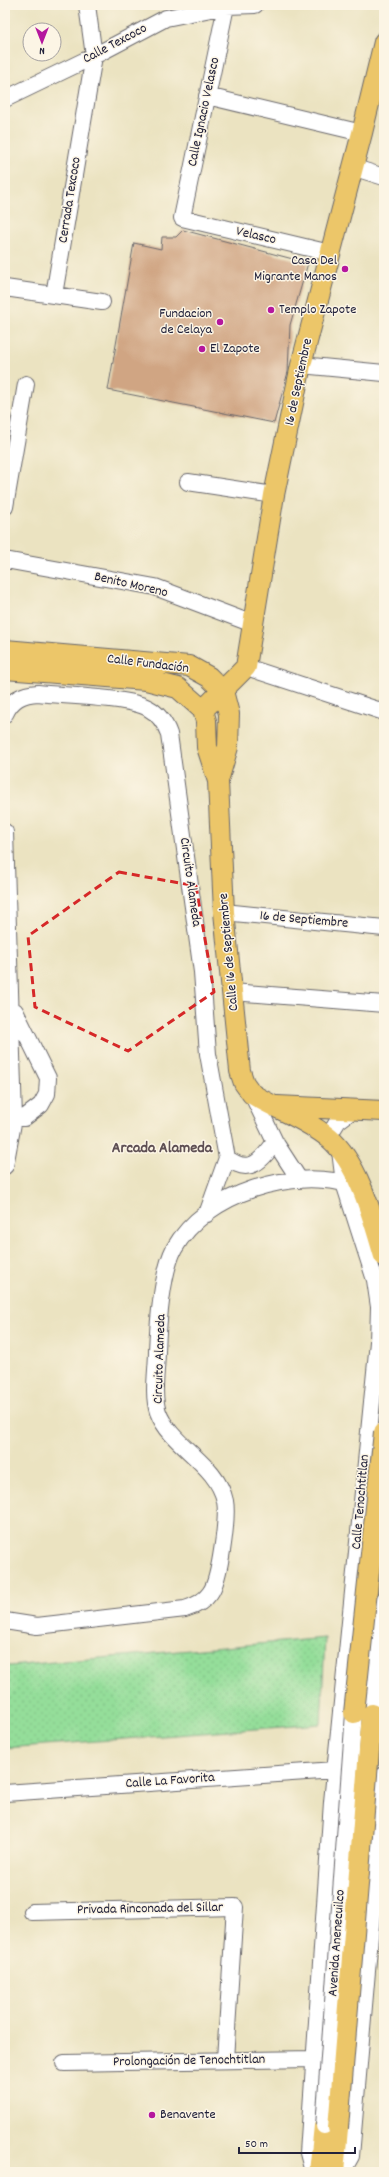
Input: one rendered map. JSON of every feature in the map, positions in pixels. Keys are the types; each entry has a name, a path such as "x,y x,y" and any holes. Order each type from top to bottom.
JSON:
{"main road":[{"name":"16 de Septiembre","path":"246,667 274,495 301,365 362,133 384,42"},
{"name":"Calle Fundación","path":"5,650 190,666 209,677 223,691"},
{"path":"218,782 207,747 206,721 203,710 246,667"},
{"name":"Calle Fundación","path":"5,669 146,680 178,688 203,710"},
{"path":"218,782 228,747 229,714 223,691"},
{"name":"Calle 16 de Septiembre","path":"218,782 224,912 240,1072 244,1083 252,1094"},
{"path":"252,1094 334,1143 347,1157 352,1186 384,1256"},
{"path":"274,1106 384,1111"},
{"name":"Calle Tenochtitlan","path":"363,1714 384,1432"},
{"name":"Avenida Anenecuilco","path":"334,2172 331,2127 363,1714"},
{"name":"Avenida Anenecuilco","path":"319,2172 331,2127"}],"street":[{"name":"Cerrada Texcoco","path":"54,294 94,56 87,5"},
{"name":"Calle Texcoco","path":"5,99 94,56 166,18 226,6 255,5"},
{"name":"Calle Ignacio Velasco","path":"182,218 226,6"},
{"path":"207,96 362,133"},
{"path":"352,167 384,177"},
{"name":"Velasco","path":"182,218 330,253"},
{"path":"5,288 102,302"},
{"path":"301,365 384,373"},
{"path":"5,507 10,448 26,384"},
{"path":"188,482 274,495"},
{"name":"Benito Moreno","path":"5,560 155,587 253,624"},
{"path":"246,667 384,712"},
{"name":"Circuito Alameda","path":"5,714 9,705 18,698 27,694 38,693 138,704 148,708 164,722 172,747 198,941 208,1054 227,1158 207,1214"},
{"path":"5,832 12,1004 14,1118 5,1166"},
{"name":"16 de Septiembre","path":"224,912 384,928"},
{"path":"232,992 384,1004"},
{"path":"12,1004 30,1044 48,1078 47,1094 41,1105 24,1118 14,1118"},
{"path":"252,1094 275,1142 300,1180"},
{"path":"334,1143 338,1121 353,1110"},
{"path":"227,1158 238,1164 251,1165 263,1159 275,1142"},
{"name":"Circuito Alameda","path":"5,1621 37,1626 185,1609 203,1601 216,1583 225,1513 225,1501 220,1486 211,1473 169,1430 158,1411 156,1400 157,1339 168,1263 174,1249 188,1231 207,1214 234,1196 256,1188 300,1180 352,1186"},
{"name":"Calle Tenochtitlan","path":"352,1186 379,1307 378,1342 364,1467 358,1540 363,1714"},
{"path":"364,1467 384,1458"},
{"path":"362,1497 384,1488"},
{"path":"358,1540 384,1538"},
{"path":"363,1714 384,1600"},
{"name":"Avenida Anenecuilco","path":"313,2172 308,2153 335,1770 363,1714"},
{"name":"Calle La Favorita","path":"5,1793 335,1770"},
{"path":"342,2172 351,2156 383,1808 384,1775"},
{"path":"332,1802 383,1808"},
{"name":"Privada Rinconada del Sillar","path":"32,1912 235,1907 225,2059"},
{"name":"Prolongación de Tenochtitlan","path":"64,2063 225,2059 314,2059"}],"highlighted area":[{"path":"119,872 196,886 214,992 128,1051 35,1007 28,936"}],"green space":[{"path":"325,1638 321,1724 5,1748 5,1663 10,1666"}],"building":[{"name":"El Zapote","path":"183,230 308,263 290,325 288,372 274,423 108,390 134,243 161,249 162,237 176,237"}],"place":[{"name":"Casa Del Migrante Manos","path":"345,269"},
{"name":"Templo Zapote","path":"271,310"},
{"name":"Fundacion de Celaya","path":"220,322"},
{"name":"El Zapote","path":"202,349"},
{"name":"Benavente","path":"152,2115"}],"district":[{"name":"Arcada Alameda","path":"162,1148"}]}
